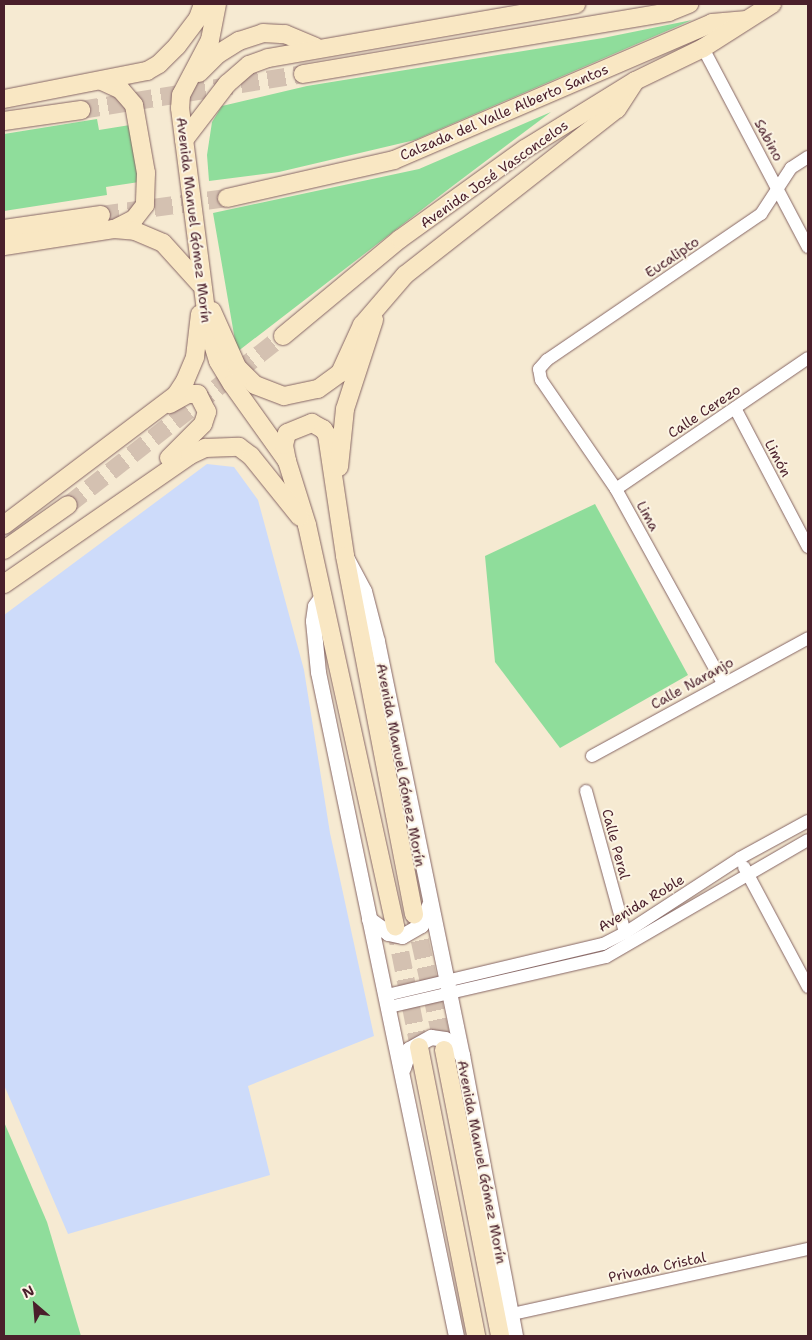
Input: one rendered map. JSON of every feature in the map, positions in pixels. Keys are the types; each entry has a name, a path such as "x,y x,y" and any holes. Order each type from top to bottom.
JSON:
{"main road":[{"path":"4,98 147,71 159,64 186,35 202,4"},
{"name":"Avenida Manuel Gómez Morín","path":"218,4 210,40 186,86 180,108 201,291 218,361 287,461 307,526 395,926"},
{"path":"184,140 209,103 236,75 268,58 316,47 576,4"},
{"path":"303,74 669,12 689,4"},
{"name":"Avenida José Vasconcelos","path":"284,336 400,239 525,149 635,81 703,48 772,4"},
{"name":"Calzada del Valle Alberto Santos","path":"227,198 394,160 706,25 726,20 745,20"},
{"path":"186,86 218,54 253,36 275,32 316,47"},
{"path":"102,81 121,90 134,105 146,173 145,205 134,219 114,229"},
{"path":"4,246 114,229 146,234 158,239 201,291 237,367 255,385 284,396 318,389 340,373 362,325 416,266 617,109 635,81"},
{"path":"4,121 81,110"},
{"path":"4,229 101,215"},
{"path":"4,525 176,395 190,372 201,291"},
{"path":"337,497 346,408 380,304"},
{"path":"120,502 189,440 203,424 207,412 203,398 193,393 153,414"},
{"path":"287,461 284,445 287,433 304,424 319,426 327,435 345,556"},
{"path":"4,584 120,502 190,455 206,448 232,446 251,456 307,526"},
{"path":"4,550 68,505"},
{"name":"Avenida Manuel Gómez Morín","path":"345,556 414,914"},
{"path":"419,1047 476,1336"},
{"name":"Avenida Manuel Gómez Morín","path":"444,1050 500,1336"}],"street":[{"name":"Sabino","path":"703,48 808,247"},
{"name":"Eucalipto","path":"539,368 547,360 761,214 779,191 791,168 808,157"},
{"name":"Calle Cerezo","path":"616,489 808,358"},
{"name":"Lima","path":"539,368 541,380 616,489 723,683"},
{"name":"Limón","path":"735,408 808,547"},
{"name":"Avenida Manuel Gómez Morín","path":"345,556 359,578 369,606 429,905 462,1055 515,1336"},
{"path":"322,596 314,612 315,656 456,1336"},
{"name":"Calle Naranjo","path":"592,756 808,638"},
{"name":"Calle Peral","path":"586,791 625,933"},
{"name":"Avenida Roble","path":"388,1001 602,944 625,933 740,858 808,821"},
{"name":"Avenida Roble","path":"447,986 606,957 808,840"},
{"path":"740,858 808,987"},
{"path":"369,918 388,933 402,936 421,925 429,905"},
{"path":"402,1070 409,1049 431,1037 445,1039 462,1055"},
{"name":"Privada Cristal","path":"512,1314 808,1249"}],"shaded area":[{"path":"207,464 234,467 258,500 304,670 330,833 374,1036 248,1086 270,1175 68,1234 4,1085 4,615"}],"green space":[{"path":"692,20 415,140 279,172 209,181 207,155 212,122 222,106 307,86 603,38"},
{"path":"551,112 237,352 213,213 419,169"},
{"path":"97,119 99,130 130,125 139,182 106,187 107,195 4,211 4,134"},
{"path":"595,504 688,675 560,748 495,662 485,556"},
{"path":"4,1122 47,1222 81,1336 4,1336"}],"tunnel":[{"path":"81,110 303,74"},
{"path":"101,215 227,198"},
{"path":"68,505 283,336"},
{"path":"414,914 444,1050"},
{"path":"395,926 419,1047"}]}
